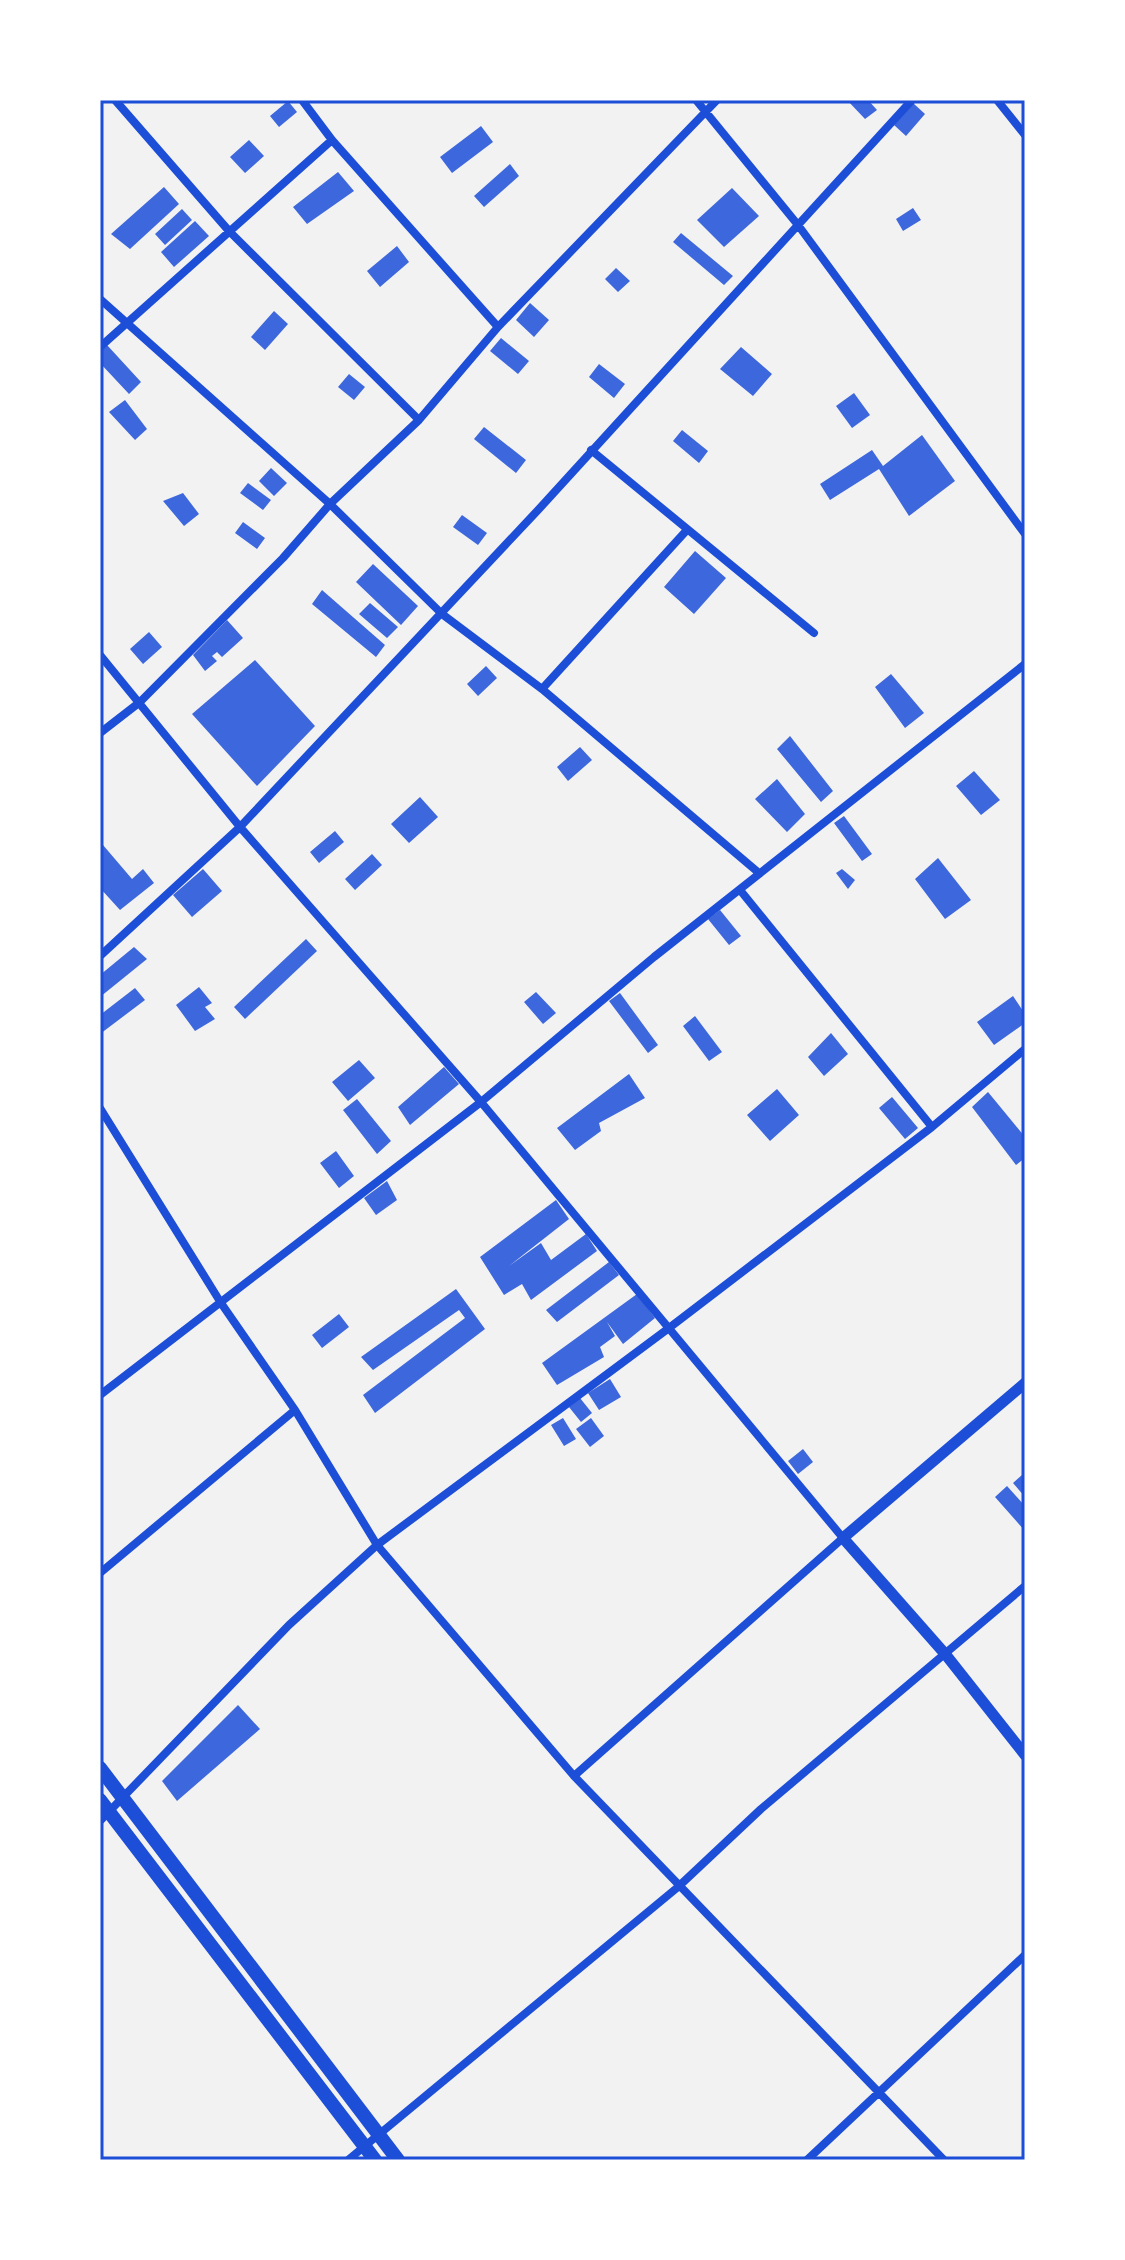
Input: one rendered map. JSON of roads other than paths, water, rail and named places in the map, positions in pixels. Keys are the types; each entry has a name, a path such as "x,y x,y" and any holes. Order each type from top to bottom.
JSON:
{"main road":[{"path":"100,1768 398,2160"},
{"path":"103,1811 375,2160"}],"street":[{"path":"115,100 229,231 419,420"},
{"path":"302,100 332,140 498,327"},
{"path":"696,100 798,225 1025,534"},
{"path":"100,733 140,702 283,558 330,504 419,420 498,327 717,100"},
{"path":"100,956 240,827 442,614 912,100"},
{"path":"997,100 1025,135"},
{"path":"100,347 332,140"},
{"path":"100,299 330,504 442,614 542,689 759,873"},
{"path":"591,450 814,633"},
{"path":"542,689 686,531"},
{"path":"100,655 240,827 481,1102 843,1538 946,1655 1025,1755"},
{"path":"100,1395 481,1102 654,957 1025,664"},
{"path":"740,890 932,1127"},
{"path":"103,1811 124,1798 289,1625 377,1545 932,1127 1025,1049"},
{"path":"100,1108 221,1303 295,1410 377,1545 574,1776 878,2095 944,2160"},
{"path":"574,1776 843,1538 1025,1383"},
{"path":"100,1573 295,1410"},
{"path":"348,2160 678,1887 761,1809 1025,1586"},
{"path":"807,2160 1025,1955"}]}
